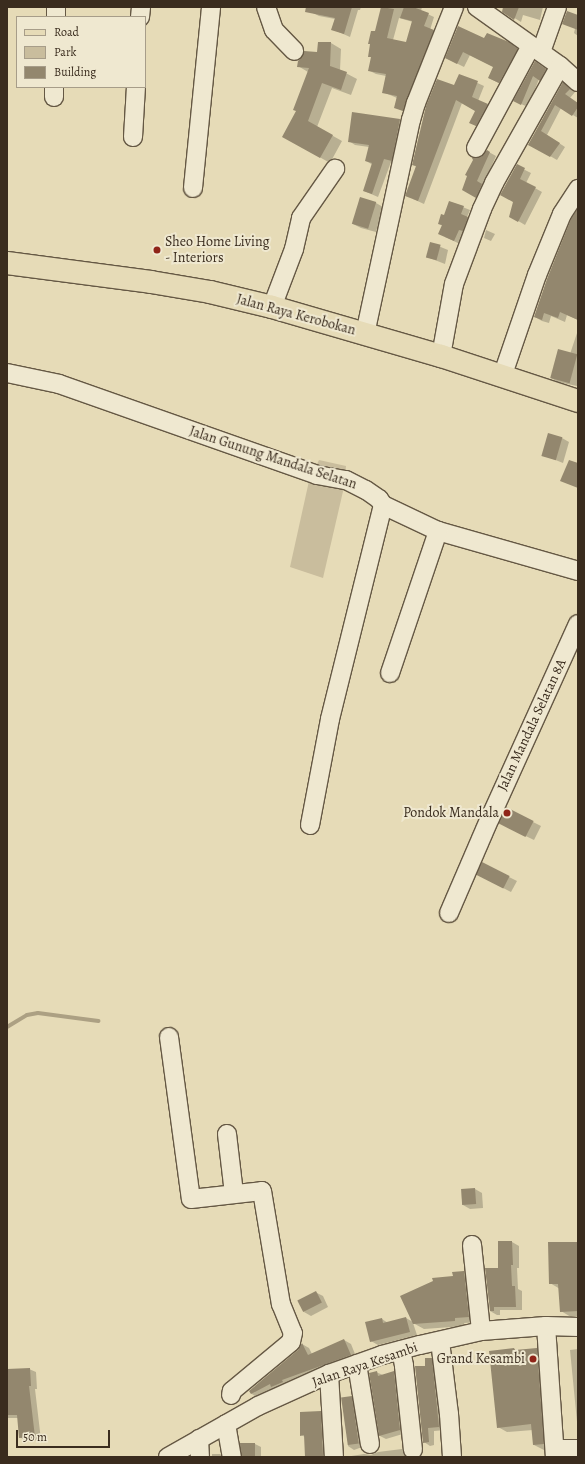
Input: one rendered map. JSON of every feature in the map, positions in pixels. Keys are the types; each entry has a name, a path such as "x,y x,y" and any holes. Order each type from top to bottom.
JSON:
{"main road":[{"name":"Jalan Raya Kerobokan","path":"7,263 151,282 210,292 272,307 441,356 578,401"}],"street":[{"path":"192,188 211,7"},
{"path":"266,7 274,30 294,51"},
{"path":"365,334 411,120 416,103 454,7"},
{"path":"476,148 536,49 557,7"},
{"path":"484,9 560,66 578,82"},
{"path":"441,356 454,284 482,208 560,66"},
{"path":"133,138 136,88"},
{"path":"272,307 294,249 301,218 335,169"},
{"path":"502,377 537,275 562,214 578,189"},
{"name":"Jalan Gunung Mandala Selatan","path":"7,372 58,384 317,475 346,480 366,490 379,499 383,505 438,531 578,571"},
{"path":"310,825 330,719 383,505"},
{"path":"390,673 438,531"},
{"name":"Jalan Mandala Selatan 8A","path":"449,913 490,818 578,624"},
{"path":"168,1038 191,1199 262,1191 281,1304 293,1333 291,1342 232,1391 231,1395"},
{"path":"227,1134 234,1194"},
{"path":"472,1246 481,1331"},
{"path":"546,1326 555,1453 578,1449"},
{"name":"Jalan Raya Kesambi","path":"168,1457 258,1406 329,1374 401,1350 481,1331 546,1326 578,1327"},
{"path":"440,1341 449,1414 452,1457"},
{"path":"401,1350 413,1450"},
{"path":"357,1364 370,1444"},
{"path":"329,1374 334,1457"},
{"path":"226,1424 232,1457"},
{"path":"199,1439 200,1457"}],"green space":[{"path":"319,460 346,466 344,487 323,578 290,567 309,481"}],"building":[{"path":"306,7 352,7 344,34 331,30 335,18 305,12"},
{"path":"381,7 394,9 387,38 406,42 412,21 400,18 404,7 413,7 429,13 424,26 434,30 403,111 394,108 397,96 382,93 386,74 368,71 371,57 368,57 370,44 368,44 371,31 375,31"},
{"path":"503,7 519,7 514,20 502,12"},
{"path":"567,11 578,15 578,30 562,24"},
{"path":"458,26 484,38 487,33 509,42 518,49 499,83 488,78 493,67 463,52 457,64 445,58"},
{"path":"318,42 331,42 330,66 347,72 341,90 322,83 308,121 333,135 320,158 282,137 296,111 293,110 309,68 297,67 298,61 304,51 317,52"},
{"path":"535,61 546,69 540,81 533,76 521,105 513,101"},
{"path":"459,74 478,81 472,97 488,104 476,126 469,123 475,111 456,100 418,201 405,196 416,166 412,165 426,106 437,79 454,85"},
{"path":"563,82 570,89 565,94 578,103 578,107 572,116 555,105 541,131 560,143 550,157 528,145"},
{"path":"352,112 400,119 392,161 384,159 372,194 363,191 372,163 365,161 369,145 348,142"},
{"path":"487,150 490,152 477,181 482,184 476,198 462,190 467,176 465,175 473,160 472,158 481,157"},
{"path":"517,164 525,168 520,179 536,187 518,222 509,217 513,202 500,195"},
{"path":"360,197 376,202 368,229 352,224"},
{"path":"449,201 464,206 461,214 468,217 463,231 459,230 454,241 438,234 442,225 438,224 441,214 444,215"},
{"path":"578,208 578,320 560,312 558,318 544,313 542,320 534,317 547,279 571,219"},
{"path":"430,242 441,245 436,260 426,257"},
{"path":"558,349 577,354 570,383 550,378"},
{"path":"548,433 562,437 556,460 541,456"},
{"path":"569,460 578,463 578,488 560,481"},
{"name":"Pondok Mandala","path":"506,807 534,821 525,837 498,823"},
{"path":"482,862 510,876 503,889 476,874"},
{"path":"475,1188 476,1204 462,1205 461,1189"},
{"path":"498,1241 512,1241 512,1286 515,1286 516,1307 494,1307 494,1311 490,1311 485,1268 498,1268"},
{"path":"548,1242 577,1242 578,1311 560,1312 558,1284 549,1284"},
{"path":"464,1271 469,1317 455,1318 455,1321 413,1324 400,1296 433,1281 432,1278 453,1276 452,1272"},
{"path":"316,1291 322,1303 303,1312 297,1301"},
{"path":"406,1317 410,1332 370,1342 365,1322 382,1318 383,1323"},
{"path":"344,1339 351,1355 282,1380 283,1382 271,1387 270,1384 251,1394 249,1391 298,1350 302,1343 308,1355"},
{"path":"514,1348 515,1350 537,1348 544,1444 533,1445 531,1424 497,1428 489,1351"},
{"path":"425,1358 432,1358 439,1427 428,1428 429,1442 423,1443 415,1366 425,1366"},
{"path":"30,1368 31,1386 29,1386 35,1437 19,1438 17,1415 7,1415 7,1369"},
{"path":"377,1371 378,1376 394,1371 400,1430 379,1436 369,1373"},
{"path":"352,1396 359,1444 348,1445 341,1398"},
{"path":"321,1411 323,1456 305,1457 304,1435 300,1436 300,1412"},
{"path":"240,1443 255,1443 255,1457 240,1457"}],"waterway":[{"path":"7,1027 27,1015 38,1013 98,1021"}],"place":[{"name":"Sheo Home Living - Interiors","path":"157,250"},
{"name":"Pondok Mandala","path":"507,813"},
{"name":"Grand Kesambi","path":"533,1359"}]}
